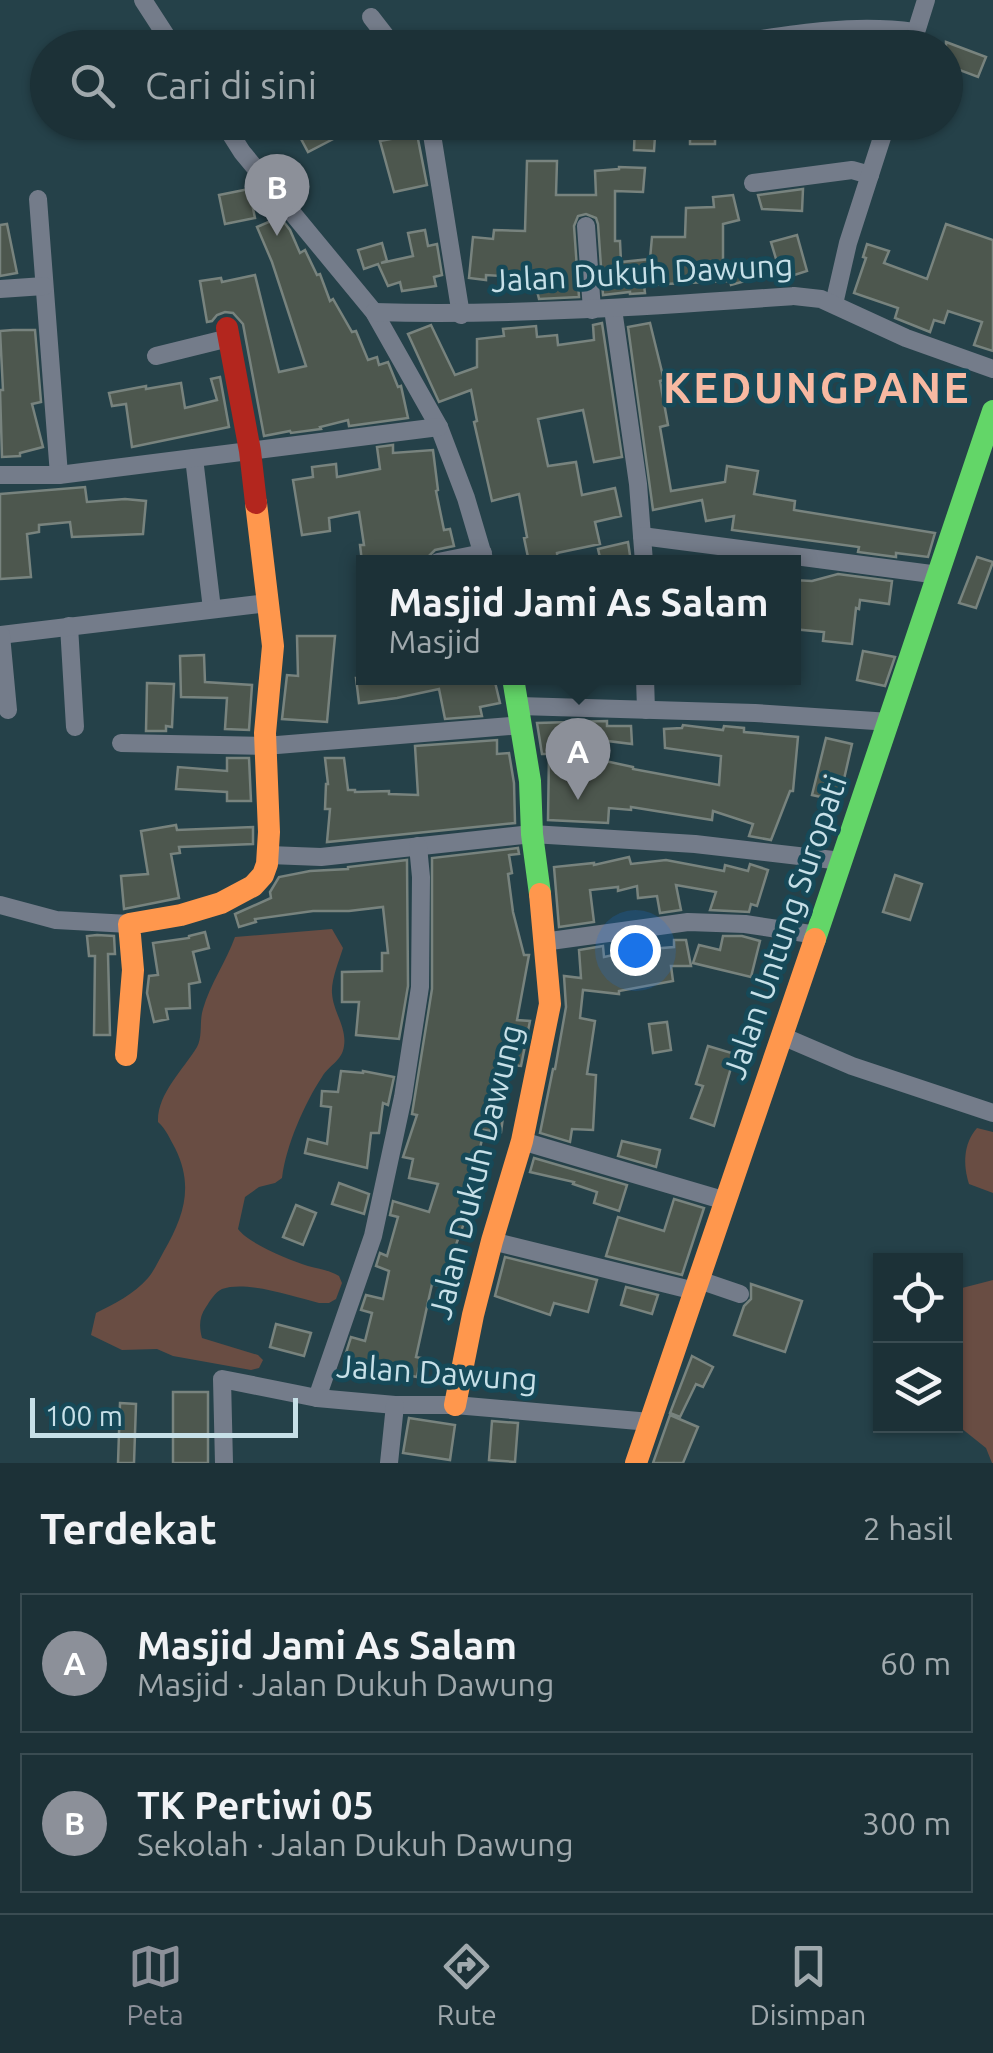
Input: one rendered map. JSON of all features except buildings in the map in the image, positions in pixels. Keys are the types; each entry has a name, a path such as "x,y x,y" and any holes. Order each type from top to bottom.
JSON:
{"street":[{"path":"143,0 162,30"},
{"path":"916,30 926,0"},
{"path":"371,16 382,30"},
{"path":"848,30 896,30"},
{"path":"234,140 374,312 439,426 483,555"},
{"name":"Jalan Dukuh Dawung","path":"433,140 461,314"},
{"path":"834,304 848,243 881,140"},
{"path":"753,183 840,170 870,175"},
{"path":"38,199 60,474"},
{"path":"586,226 592,310"},
{"path":"0,289 44,286"},
{"name":"Jalan Dukuh Dawung","path":"374,312 592,310 794,296 821,299 906,338 993,369"},
{"path":"613,309 638,484 643,555"},
{"path":"0,905 56,920 129,924 188,913 249,888 263,874 269,854 265,746 273,646 250,451 228,333 156,356"},
{"name":"Jalan Untung Suropati","path":"636,1463 993,412"},
{"path":"0,476 60,474 439,426"},
{"path":"194,458 212,609"},
{"path":"642,536 787,555"},
{"path":"801,557 939,575"},
{"path":"8,710 0,635 268,603"},
{"path":"70,626 75,726"},
{"name":"Jalan Dukuh Dawung","path":"456,1405 473,1315 522,1141 550,1004 530,781 514,685"},
{"path":"646,685 646,710"},
{"path":"121,743 265,746 520,715 646,710 754,712 890,722"},
{"path":"269,854 321,857 532,834 695,844 842,861"},
{"path":"316,1398 373,1236 403,1097 420,987 418,846"},
{"path":"543,942 688,922 744,924 817,934"},
{"path":"126,1055 133,970 129,924"},
{"path":"782,1036 852,1066 993,1113"},
{"path":"522,1141 726,1201"},
{"path":"492,1240 740,1294"},
{"name":"Jalan Dawung","path":"224,1463 222,1379 316,1398 395,1405 456,1405 650,1422"},
{"path":"389,1463 395,1405"}],"shaded area":[{"path":"332,929 343,948 332,993 344,1032 343,1051 302,1112 282,1178 245,1197 238,1229 270,1251 339,1276 342,1283 336,1299 319,1303 244,1287 217,1292 202,1315 202,1338 258,1355 263,1360 259,1368 251,1370 173,1356 157,1349 122,1350 91,1335 96,1313 142,1284 177,1225 184,1201 184,1175 175,1148 158,1122 159,1112 166,1092 197,1047 206,1000 235,937"},
{"path":"977,1128 993,1132 993,1193 969,1184 967,1177 967,1148"},
{"path":"993,1280 993,1463 986,1448 963,1430 963,1288"}],"traffic: fast":[{"path":"815,939 993,411"},
{"path":"514,685 530,781 540,894"}],"traffic: slow":[{"path":"126,1055 133,970 129,924 221,903 253,886 267,864 265,733 273,646 256,503"},
{"path":"455,1405 473,1315 522,1141 550,1004 540,894"},
{"path":"636,1463 815,939"}],"traffic: jam":[{"path":"227,328 256,503"}],"place":[{"name":"TK Pertiwi 05","path":"277,236"},
{"name":"Masjid Jami As Salam","path":"578,800"}],"district":[{"name":"KEDUNGPANE","path":"817,388"}]}
